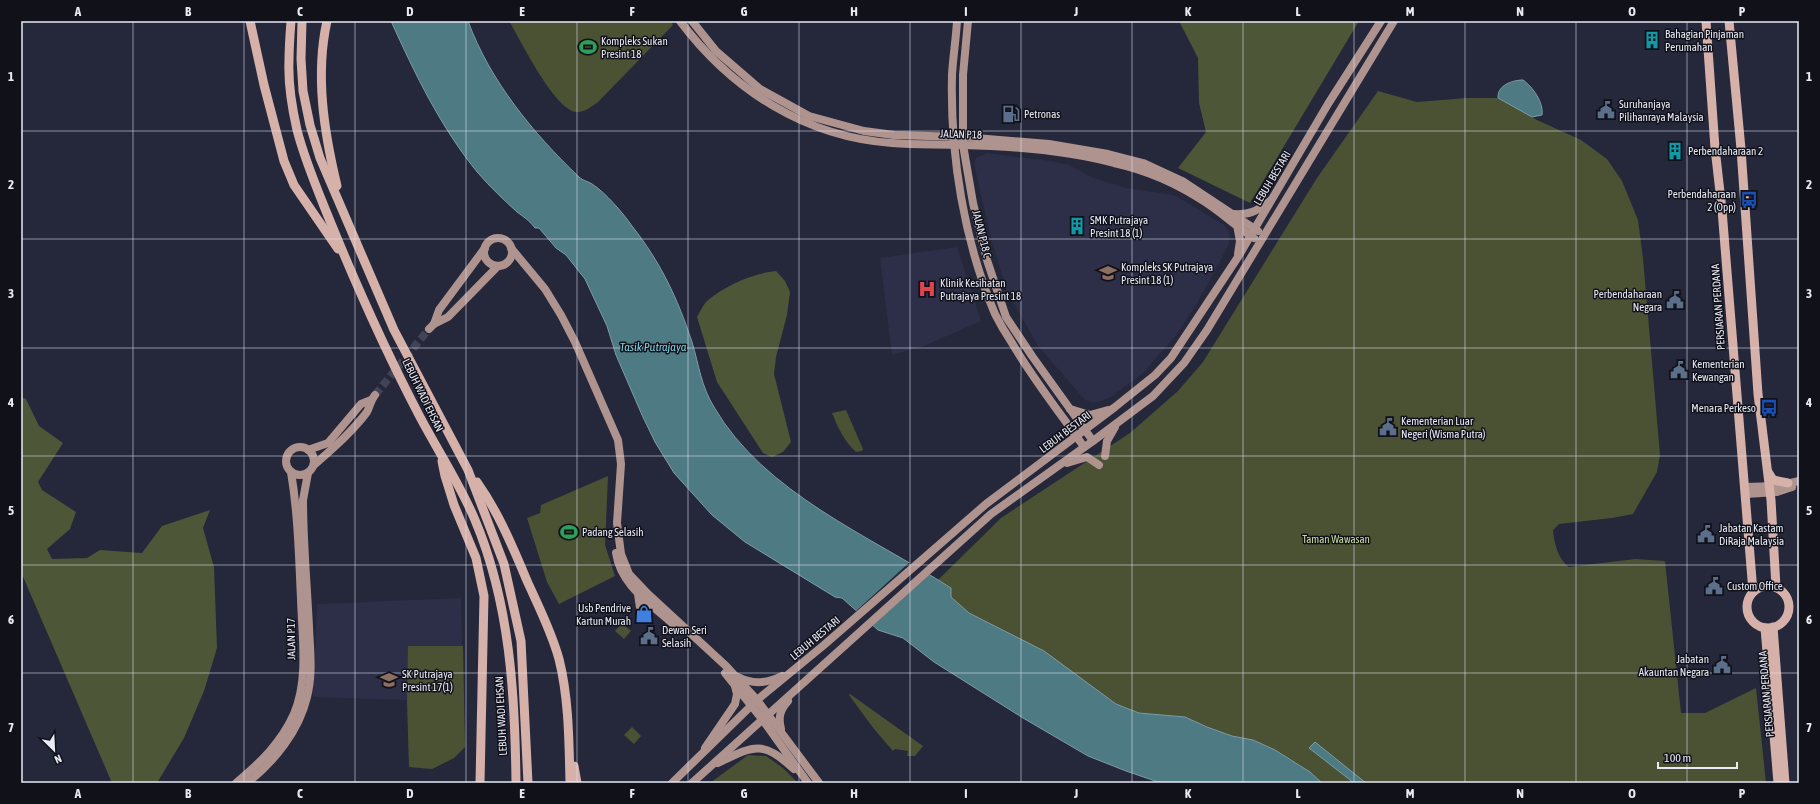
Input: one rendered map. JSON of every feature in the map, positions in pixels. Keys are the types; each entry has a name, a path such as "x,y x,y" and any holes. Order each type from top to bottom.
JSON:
{"main road":[{"path":"250,21 284,161 294,185 347,262"},
{"name":"LEBUH WADI EHSAN","path":"291,21 288,63 291,94 297,129 307,163 347,262 411,399 442,459 450,470 475,520 494,574 508,641 516,722 516,783"},
{"name":"LEBUH WADI EHSAN","path":"302,21 301,59 304,98 320,158 394,330 468,470 504,564 521,641 528,783"},
{"path":"327,21 322,42 322,101 332,168 342,211"},
{"name":"PERSIARAN PERDANA","path":"1706,21 1714,148 1722,216 1754,592"},
{"path":"1729,21 1742,165 1758,394 1770,489 1776,587"},
{"path":"442,459 445,476 454,505 476,558 484,596 479,783"},
{"path":"468,470 482,489 501,521 541,612 558,658 564,687 569,742 570,783"},
{"path":"1768,471 1773,480 1788,484"},
{"path":"1764,586 1776,587 1786,596 1789,609 1784,621 1769,628 1758,626 1749,616 1747,603 1754,592 1764,586"},
{"name":"PERSIARAN PERDANA","path":"1769,628 1777,718 1785,783"},
{"name":"PERSIARAN PERDANA","path":"1777,718 1778,783"},
{"path":"569,742 577,783"}],"street":[{"name":"JALAN P18","path":"680,21 703,50 755,96 816,127 854,138 891,144 954,141 1049,144 1108,154 1143,163 1184,182 1234,214 1253,232 1262,238"},
{"name":"JALAN P18","path":"692,21 716,51 760,89 809,116 864,131 954,141"},
{"name":"JALAN P18 C","path":"957,21 952,75 954,141 966,218 977,261 995,314 1023,362 1084,447"},
{"name":"JALAN P18 C","path":"968,21 963,75 963,141 973,203 985,253 1006,317 1093,441"},
{"name":"LEBUH BESTARI","path":"672,783 754,702 832,638 986,504 1115,408 1155,375 1171,358 1238,257 1354,62 1381,21"},
{"name":"LEBUH BESTARI","path":"692,783 958,542 991,514 1153,396 1184,363 1207,330 1394,21"},
{"name":"JALAN P18","path":"963,141 1048,150 1115,163 1161,179 1184,190 1206,202 1236,225 1253,232"},
{"path":"1234,214 1246,215 1254,212 1272,199"},
{"path":"1236,225 1240,241 1238,257"},
{"path":"511,248 511,255 501,265 448,317 432,326 439,310 489,242 496,239 504,240 511,248 522,262 545,289 570,331 618,440 621,464 617,522 621,554 626,569 658,611 734,679 764,682 793,671"},
{"path":"485,248 485,256 487,260 494,265 501,265 514,261 522,262"},
{"path":"308,450 324,445 332,440 361,404 373,398 368,410 308,473 299,475 291,472 286,463 288,454 293,449 299,447 308,450 313,456 314,465"},
{"path":"1070,409 1090,415 1115,408"},
{"path":"1057,451 1067,433 1064,419"},
{"path":"1105,456 1107,441 1119,422"},
{"path":"1055,468 1087,457 1099,465"},
{"name":"JALAN P17","path":"236,783 260,762 280,740 295,712 299,697 303,657 297,510 291,472"},
{"name":"JALAN P17","path":"247,783 265,768 279,752 294,730 307,696 311,666 303,500 308,473"},
{"path":"1770,489 1799,481"},
{"path":"1745,491 1799,485"},
{"path":"617,522 614,541 619,564 625,579 638,594 650,600 734,679 782,732 810,773 819,783"},
{"path":"638,594 642,610 658,611"},
{"path":"782,732 779,716 783,706 810,677"},
{"path":"701,756 708,742 735,704 737,694 734,679"},
{"path":"766,716 807,782"},
{"path":"709,768 748,749 758,748 770,750 779,755 807,782"}],"shaded area":[{"path":"1179,21 1359,21 1250,203 1178,168 1206,132 1199,103 1198,58"},
{"name":"Kompleks SK Putrajaya Presint 18 (1)","path":"987,153 1051,161 1069,165 1091,177 1125,188 1174,195 1224,225 1228,230 1230,236 1229,244 1196,305 1176,335 1142,374 1111,397 1098,402 1085,400 1038,346 1007,291 992,242 974,164 976,158"},
{"name":"Klinik Kesihatan Putrajaya Presint 18","path":"957,247 981,321 924,346 892,355 880,258"},
{"path":"776,271 785,281 790,292 787,315 776,357 774,374 791,442 783,452 772,457 763,453 717,382 697,317 707,301 722,290 749,277"},
{"path":"21,397 26,399 39,426 63,443 38,482 42,490 76,512 70,529 47,549 52,559 87,558 100,550 142,553 162,526 210,510 203,528 214,567 217,648 204,691 184,738 157,783 112,783 21,572"},
{"name":"SK Putrajaya Presint 17(1)","path":"461,598 465,747 454,758 432,769 409,767 407,700 313,697 317,604"}],"green space":[{"name":"Kompleks Sukan Presint 18","path":"509,21 671,21 673,25 598,102 585,110 576,112 567,108 548,87"},
{"name":"Taman Wawasan","path":"1378,91 1417,102 1467,98 1498,98 1537,120 1581,140 1607,159 1622,181 1638,220 1643,258 1660,455 1657,472 1633,514 1559,524 1553,530 1554,540 1559,555 1569,567 1635,559 1665,561 1681,713 1705,713 1756,688 1766,783 1322,783 1310,772 1275,750 1253,740 1232,736 1185,717 1139,713 1116,704 1071,671 1007,632 969,613 951,597 938,580 1001,518 1130,433 1178,391 1203,362 1317,178"},
{"path":"846,410 863,449 862,451 856,452 848,443 839,429 832,413"},
{"name":"Padang Selasih","path":"608,476 605,545 615,576 559,604 547,582 527,518 540,513 541,505"},
{"path":"622,623 631,631 624,639 615,631"},
{"path":"408,646 463,646 465,747 454,758 432,769 409,767 407,700"},
{"path":"850,694 923,746 915,756 907,756 908,751 895,749 893,751 874,729 849,695"},
{"path":"632,727 641,736 634,744 624,735"},
{"path":"748,755 766,756 783,768 798,783 710,783"}],"water":[{"name":"Tasik Putrajaya","path":"391,21 468,21 488,64 514,105 529,124 579,177 590,183 608,197 624,215 652,253 674,295 692,342 703,383 714,407 735,437 761,464 790,488 854,531 951,588 951,597 969,613 1044,651 1116,704 1139,713 1185,717 1232,736 1253,740 1275,750 1310,772 1322,783 1161,783 1088,756 1023,718 934,662 903,638 878,630 842,598 835,597 745,542 712,515 674,473 655,442 616,355 607,326 585,279 566,255 556,248 539,228 535,228 497,193 478,173 465,156 452,138 430,100"},
{"path":"1523,80 1540,100 1542,115 1532,117 1498,98 1498,93 1506,84"},
{"path":"1315,742 1366,783 1354,783 1309,748"}],"pier":[{"path":"911,561 931,573 871,627 855,612"}],"tunnel":[{"path":"375,395 429,329"}],"place":[{"name":"Bahagian Pinjaman Perumahan","path":"1652,40"},
{"name":"Kompleks Sukan Presint 18","path":"588,47"},
{"name":"Suruhanjaya Pilihanraya Malaysia","path":"1606,110"},
{"name":"Petronas","path":"1011,114"},
{"name":"Perbendaharaan 2","path":"1675,151"},
{"name":"Perbendaharaan 2 (Opp)","path":"1749,200"},
{"name":"SMK Putrajaya Presint 18 (1)","path":"1077,226"},
{"name":"Kompleks SK Putrajaya Presint 18 (1)","path":"1108,273"},
{"name":"Klinik Kesihatan Putrajaya Presint 18","path":"927,289"},
{"name":"Perbendaharaan Negara","path":"1675,300"},
{"name":"Kementerian Kewangan","path":"1679,370"},
{"name":"Menara Perkeso","path":"1769,408"},
{"name":"Kementerian Luar Negeri (Wisma Putra)","path":"1388,427"},
{"name":"Padang Selasih","path":"569,532"},
{"name":"Jabatan Kastam DiRaja Malaysia","path":"1706,534"},
{"name":"Custom Office","path":"1714,586"},
{"name":"Usb Pendrive Kartun Murah","path":"644,614"},
{"name":"Dewan Seri Selasih","path":"649,636"},
{"name":"Jabatan Akauntan Negara","path":"1722,665"},
{"name":"SK Putrajaya Presint 17(1)","path":"389,680"}]}
